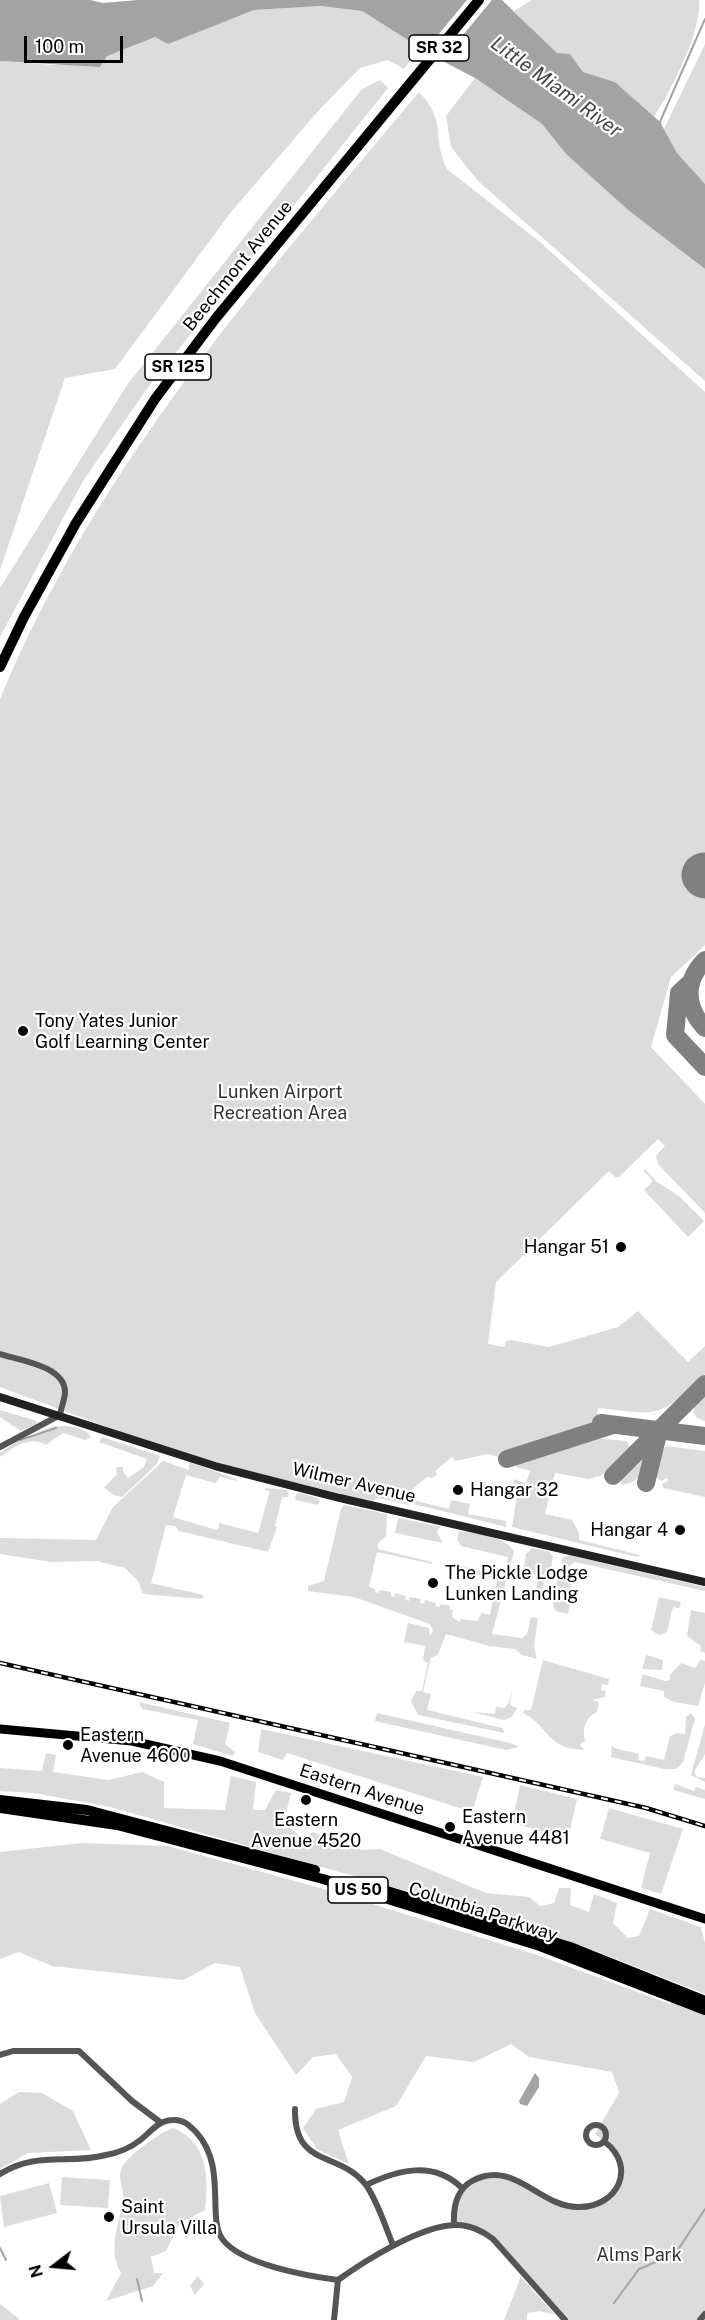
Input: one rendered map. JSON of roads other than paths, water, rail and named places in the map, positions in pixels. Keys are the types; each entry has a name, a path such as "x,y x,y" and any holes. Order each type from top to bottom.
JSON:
{"highway":[{"name":"Beechmont Avenue","path":"0,667 24,616 76,523 155,399 216,318 479,0"},
{"name":"Columbia Parkway","path":"0,1800 87,1810 275,1858 570,1947 705,2001"},
{"name":"Columbia Parkway","path":"0,1808 117,1824 324,1879 540,1946 705,2010"}],"main road":[{"name":"Eastern Avenue","path":"0,1729 132,1741 220,1761 705,1919"}],"street":[{"path":"0,1354 54,1372 62,1380 65,1392 60,1415 0,1447"},
{"name":"Wilmer Avenue","path":"0,1397 215,1466 340,1498 705,1582"},
{"path":"0,2055 13,2051 79,2051 132,2101 160,2122"},
{"path":"295,2109 295,2128 307,2149 320,2158 347,2169 366,2185 393,2245"},
{"path":"0,2174 34,2160 89,2158 113,2153 138,2142 160,2122 172,2120 188,2124 205,2145 215,2176 218,2225 223,2239 231,2247 275,2267 338,2280 393,2245 454,2224 478,2230 493,2239 565,2320"},
{"path":"454,2224 454,2208 462,2188 479,2177 502,2175 523,2181 567,2206 595,2205 613,2194 622,2172 615,2150 605,2142"},
{"path":"366,2185 421,2169 441,2173 462,2188"},
{"path":"334,2320 338,2280"},
{"path":"700,2320 705,2314"}],"water":[{"name":"Little Miami River","path":"0,0 90,0 103,3 138,0 502,0 557,53 570,54 583,72 615,82 660,122 677,153 705,184 705,269 628,210 566,154 542,124 475,78 433,56 362,11 321,6 254,10 168,44 155,37 107,56 100,67 0,61"},
{"path":"535,2073 539,2078 539,2087 527,2106 520,2104 519,2101"}],"waterway":[{"path":"659,124 705,19"},
{"path":"20,1440 56,1428"},
{"path":"614,2303 639,2269 675,2254 705,2209"},
{"path":"0,2248 6,2260"},
{"path":"137,2279 142,2301"}],"railway":[{"path":"0,1663 646,1808 705,1826"}],"place":[{"name":"Tony Yates Junior Golf Learning Center","path":"23,1031"},
{"name":"Hangar 51","path":"621,1247"},
{"name":"Hangar 32","path":"458,1490"},
{"name":"Hangar 4","path":"680,1530"},
{"name":"The Pickle Lodge Lunken Landing","path":"433,1583"},
{"name":"Eastern Avenue 4600","path":"68,1745"},
{"name":"Eastern Avenue 4520","path":"306,1800"},
{"name":"Eastern Avenue 4481","path":"450,1827"},
{"name":"Saint Ursula Villa","path":"109,2217"}],"park label":[{"name":"Lunken Airport Recreation Area","path":"280,1102"},
{"name":"Alms Park","path":"639,2255"}]}
